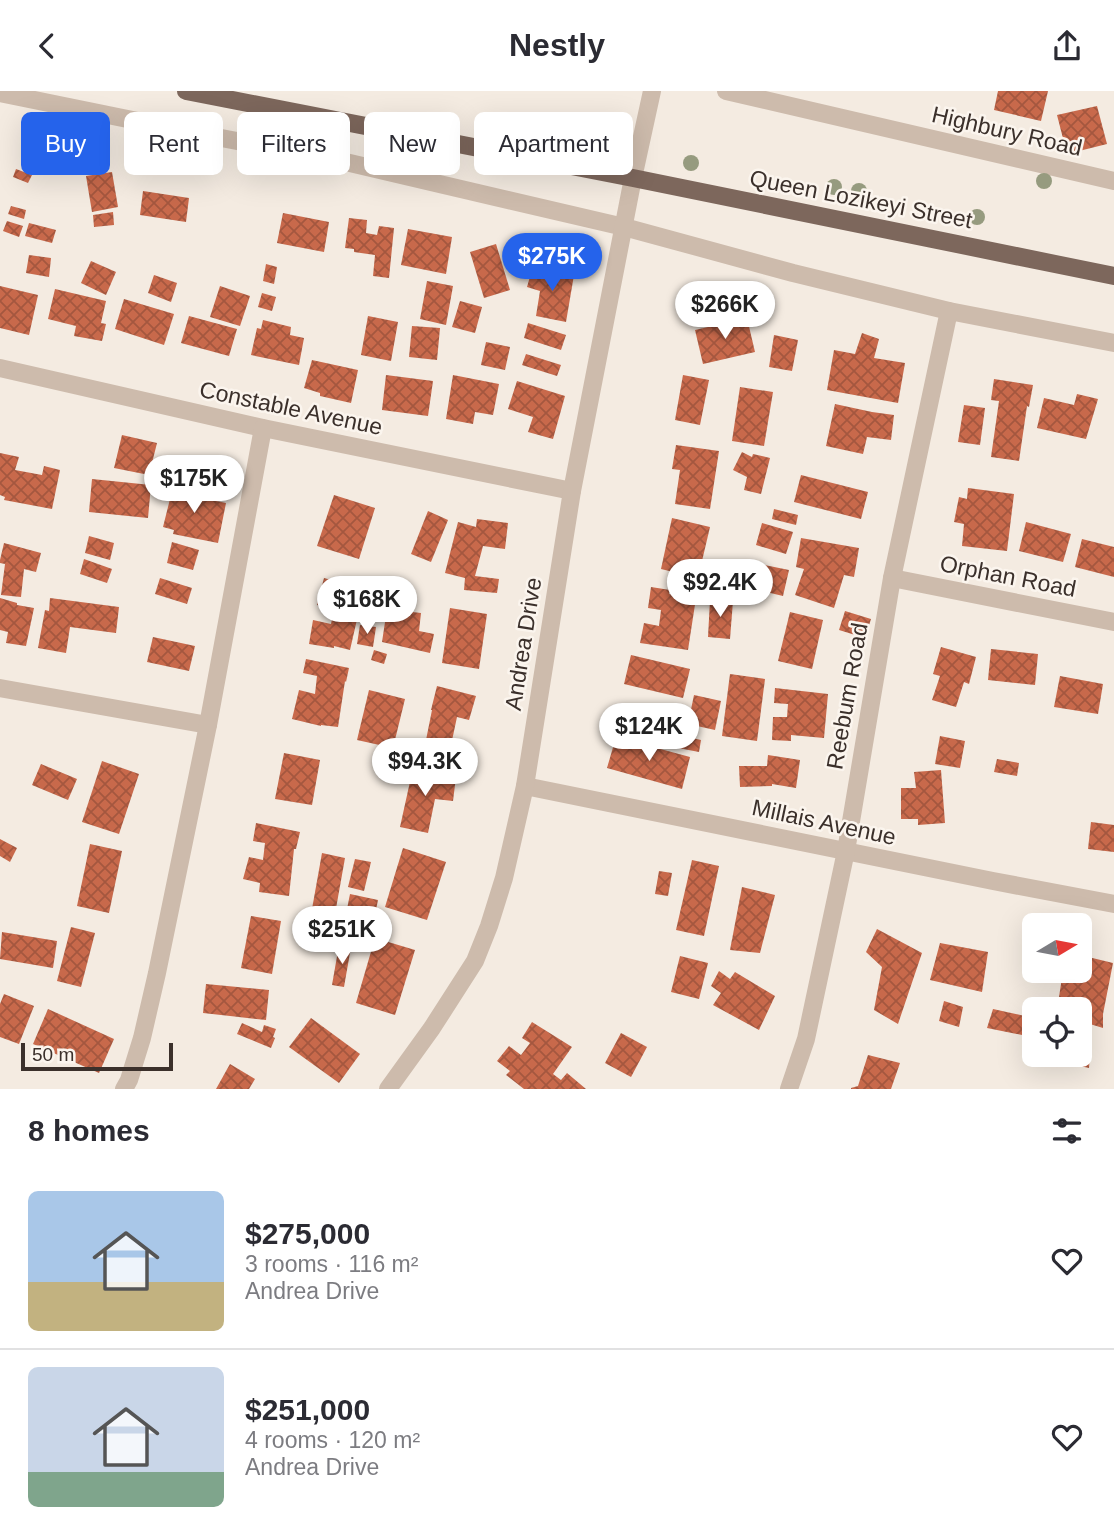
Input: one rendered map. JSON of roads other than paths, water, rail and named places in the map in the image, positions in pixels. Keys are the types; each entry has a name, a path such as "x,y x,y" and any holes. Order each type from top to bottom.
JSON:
{"main road":[{"name":"Queen Lozikeyi Street","path":"186,91 1114,275"}],"street":[{"name":"Andrea Drive","path":"388,1089 475,961 504,879 525,786 572,491 652,91"},
{"name":"Highbury Road","path":"726,91 1114,181"},
{"path":"0,93 337,160 624,227 793,273 949,311 1114,343"},
{"name":"Reebum Road","path":"789,1089 806,1039 846,851 892,578 949,311"},
{"name":"Constable Avenue","path":"0,368 263,428 572,491"},
{"path":"124,1089 142,1038 208,725 263,428"},
{"name":"Orphan Road","path":"892,578 1114,622"},
{"path":"0,688 208,725"},
{"name":"Millais Avenue","path":"525,786 1114,904"}]}
